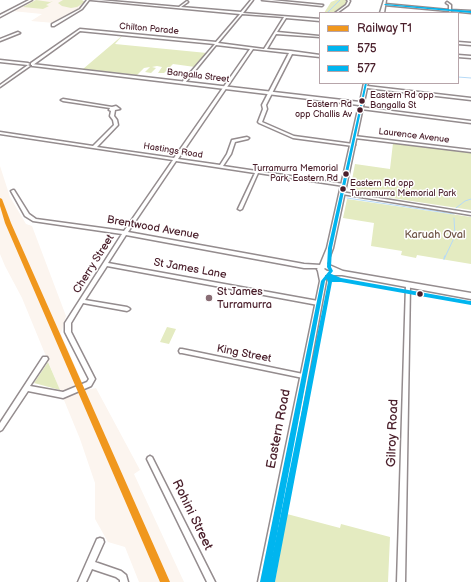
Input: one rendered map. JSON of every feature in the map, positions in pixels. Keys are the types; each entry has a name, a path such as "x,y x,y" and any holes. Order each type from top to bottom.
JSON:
{"street":[{"path":"0,16 31,0"},
{"path":"53,25 81,9 88,0"},
{"path":"92,0 319,20"},
{"path":"184,82 252,0"},
{"path":"263,0 322,5"},
{"path":"337,12 347,5 348,0"},
{"path":"382,12 385,0"},
{"path":"179,8 187,2"},
{"path":"447,3 450,5 450,11"},
{"path":"384,5 471,12"},
{"path":"265,50 285,17"},
{"name":"Chilton Parade","path":"31,65 80,30 319,56"},
{"path":"275,32 319,37"},
{"path":"0,40 19,33"},
{"path":"459,43 471,44"},
{"name":"Cherry Street","path":"26,388 58,395 68,394 89,384 92,379 68,332 67,327 125,233 252,48"},
{"path":"291,52 264,105 265,109 260,122 261,124 276,128 293,136 353,145"},
{"path":"459,56 471,57"},
{"name":"Bangalla Street","path":"0,61 225,87 361,106"},
{"path":"0,86 31,65"},
{"path":"366,85 471,99"},
{"name":"Eastern Road","path":"264,582 303,376 366,85"},
{"path":"63,100 117,110 120,108"},
{"path":"361,106 471,122"},
{"path":"94,147 116,125 112,116 113,109"},
{"name":"Hastings Road","path":"0,132 344,185"},
{"name":"Laurence Avenue","path":"354,137 471,151"},
{"path":"221,166 229,154 233,141 246,138"},
{"path":"240,209 257,172"},
{"name":"Brentwood Avenue","path":"13,191 27,215 35,220 125,233 471,296"},
{"path":"342,193 471,214"},
{"name":"St James Lane","path":"106,264 318,303"},
{"name":"Gilroy Road","path":"401,582 408,285"},
{"path":"82,301 127,309"},
{"name":"King Street","path":"182,351 303,376"},
{"path":"0,428 45,359"},
{"name":"Rohini Street","path":"150,459 211,582"},
{"path":"82,582 100,542"},
{"path":"90,564 118,574 123,578 124,582"}],"shaded area":[{"path":"34,0 85,1 79,9 54,23 31,21 42,14 12,11"},
{"path":"0,166 10,197 26,224 32,226 66,316 61,334 82,382 91,389 96,388 140,470 134,474 184,582 139,582 125,547 108,542 95,519 95,483 80,439 22,298 0,254"}],"green space":[{"path":"36,0 53,1 46,5 49,6 43,9 23,7"},
{"path":"63,0 82,0 85,2 77,7 71,8 62,6 58,3"},
{"path":"336,0 347,0 346,4 334,12 325,12 331,2"},
{"path":"123,35 115,44 207,53 195,67 173,64 164,73 158,73 162,67 157,66 152,67 156,68 151,73 145,72 150,67 144,68 137,75 83,69"},
{"path":"393,143 471,153 471,210 352,192 350,190 355,164 390,169"},
{"name":"Karuah Oval","path":"347,199 471,217 471,264 417,255 416,258 401,255 402,251 371,246 374,223 343,218"},
{"path":"167,327 176,329 169,344 160,342"},
{"path":"48,362 60,390 34,383"},
{"path":"287,514 340,528 341,524 390,537 388,582 275,582"}],"waterway":[{"path":"328,12 340,0"},
{"path":"241,48 247,50"},
{"path":"275,52 285,53"},
{"path":"459,77 471,78"},
{"path":"347,198 454,214"},
{"path":"456,208 465,201 471,199"},
{"path":"445,257 455,236 454,218"}],"rail line":[{"name":"T1","path":"0,199 8,223 165,582"}],"transit line":[{"name":"575","path":"385,5 471,12"},
{"name":"575","path":"264,582 323,281 331,271 329,267 330,248 366,84"},
{"name":"577","path":"271,582 330,282 329,275 339,279"},
{"name":"577","path":"329,280 341,280 470,303"}],"place":[{"name":"Eastern Rd opp Bangalla St","path":"362,101"},
{"name":"Eastern Rd opp Challis Av","path":"360,110"},
{"name":"Turramurra Memorial Park, Eastern Rd","path":"346,174"},
{"name":"Eastern Rd opp Turramurra Memorial Park","path":"343,189"},
{"name":"St James Turramurra","path":"209,298"}]}
